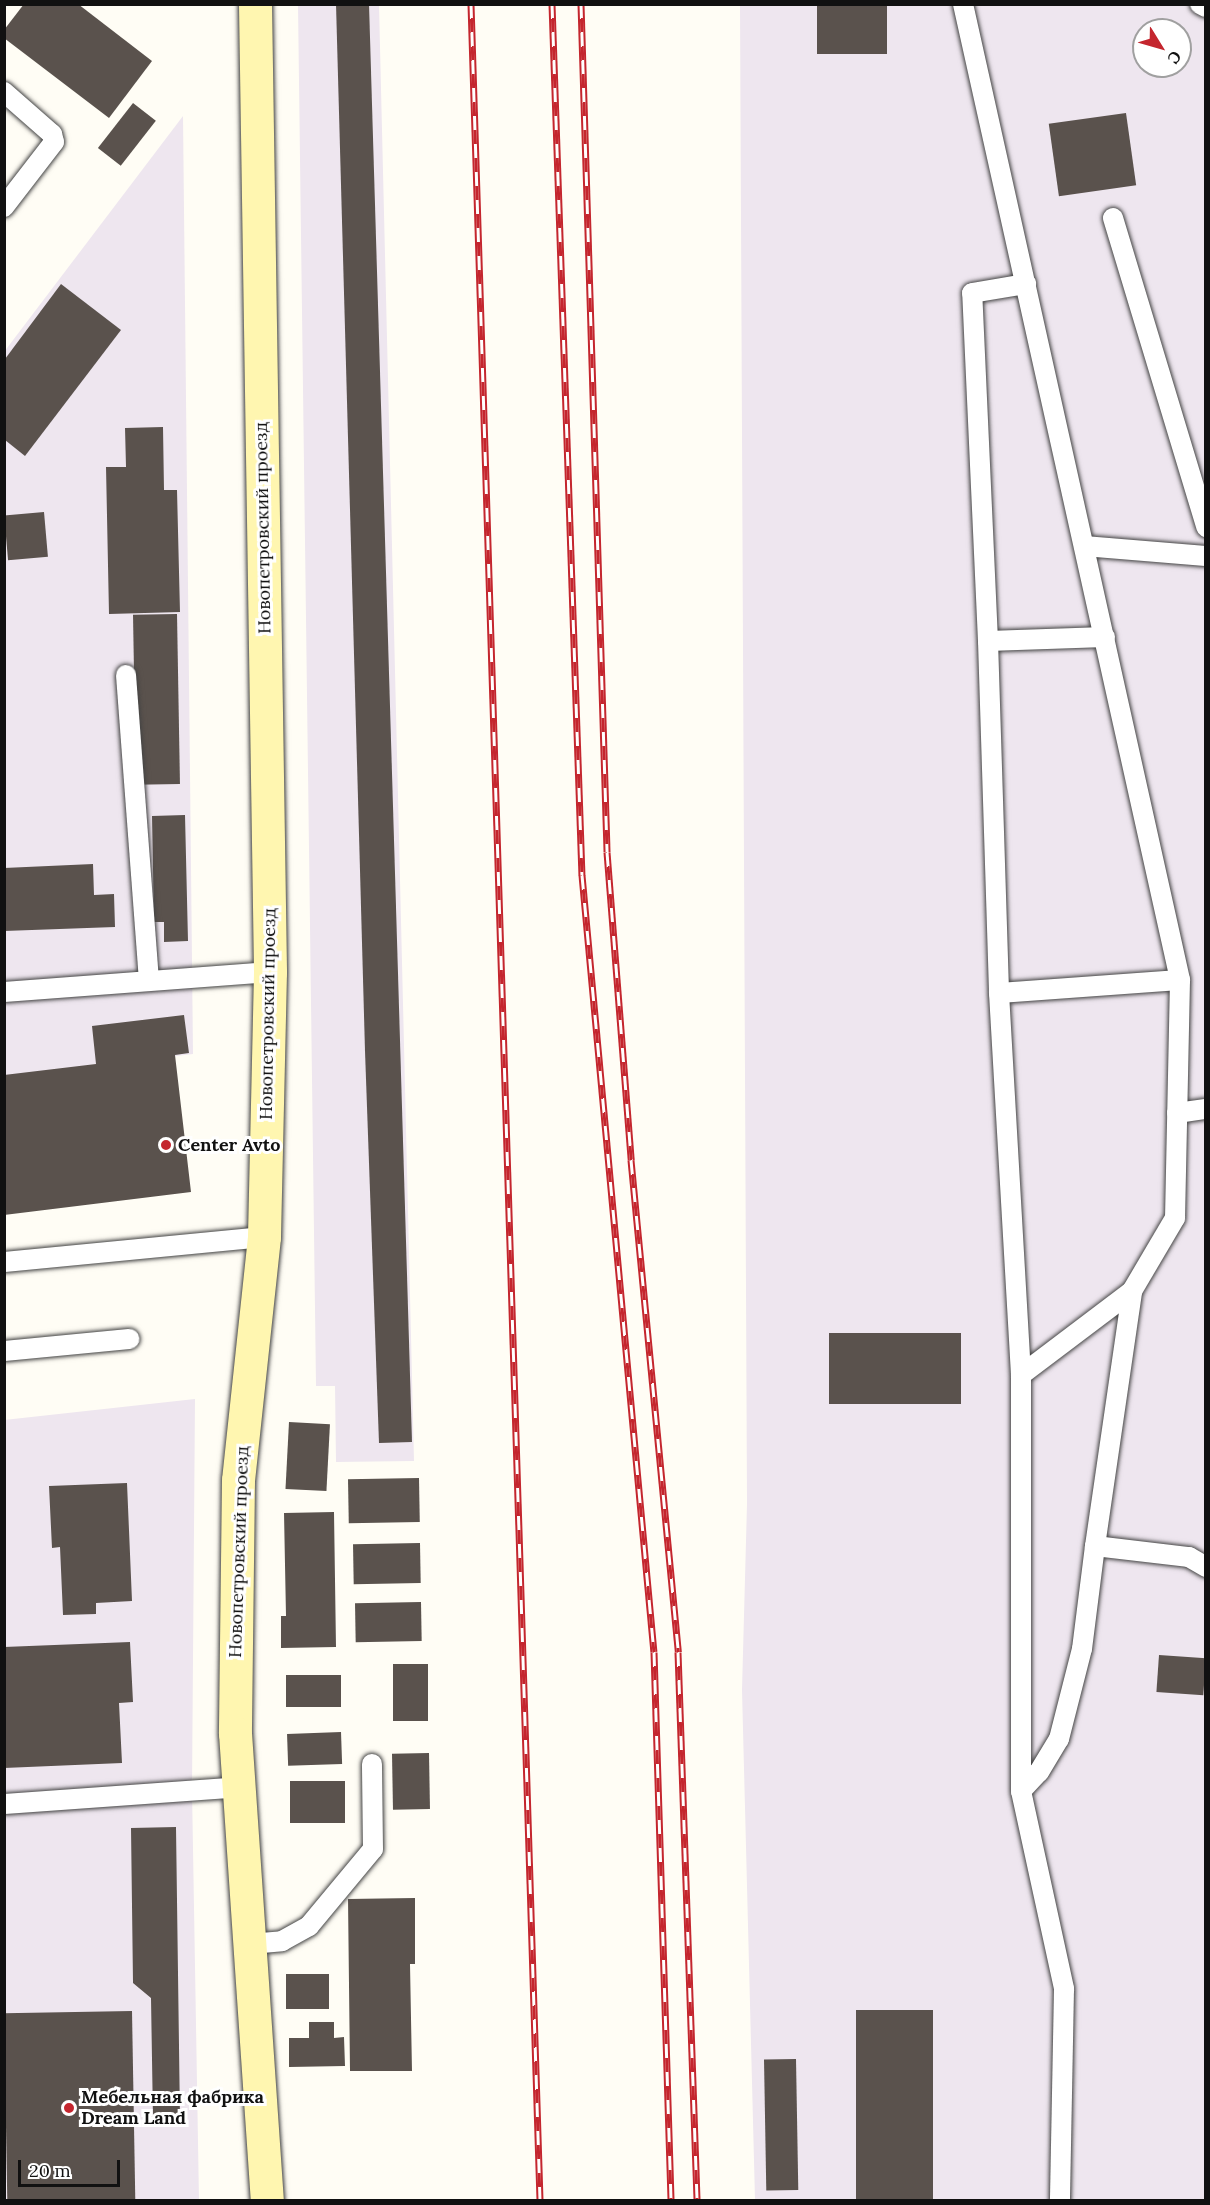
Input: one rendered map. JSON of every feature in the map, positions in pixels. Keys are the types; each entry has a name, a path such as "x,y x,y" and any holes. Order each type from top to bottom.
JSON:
{"street":[{"name":"Новопетровский проезд","path":"255,4 270,972 264,1237 238,1480 235,1733 267,2200"}],"lane":[{"path":"963,4 1180,980 1175,1218 1132,1291 1082,1649 1059,1739 1039,1772 1021,1791"},
{"path":"1200,4 1206,7"},
{"path":"4,92 52,135 54,142 4,207"},
{"path":"1113,218 1206,527"},
{"path":"1026,284 972,293 988,641 999,993 1021,1375 1021,1791 1064,1989 1060,2200"},
{"path":"1084,546 1206,555"},
{"path":"988,641 1104,637"},
{"path":"126,675 149,980"},
{"path":"4,992 270,972"},
{"path":"999,993 1180,980"},
{"path":"1177,1113 1206,1109"},
{"path":"4,1262 264,1237"},
{"path":"1021,1375 1132,1291"},
{"path":"4,1351 129,1339"},
{"path":"1095,1546 1189,1557 1206,1567"},
{"path":"250,1944 282,1941 309,1926 373,1849 372,1764"},
{"path":"4,1804 238,1786"}],"shaded area":[{"path":"298,5 379,5 414,1461 336,1462 335,1386 316,1386"},
{"path":"740,5 1205,5 1205,2200 755,2200 742,1690 747,1504"},
{"path":"183,116 193,1054 5,1076 4,352"},
{"path":"195,1399 192,1790 199,2200 5,2200 4,1420"}],"building":[{"path":"24,4 78,4 152,61 109,118 4,38 4,30"},
{"path":"336,4 369,4 412,1442 379,1443 365,1051"},
{"path":"817,4 887,4 887,54 817,54"},
{"path":"133,103 156,121 121,166 98,148"},
{"path":"1126,113 1136,185 1059,196 1049,124"},
{"path":"61,284 121,330 25,456 5,440 5,359"},
{"path":"163,427 164,490 177,490 180,612 109,614 106,467 126,467 125,428"},
{"path":"44,512 48,557 8,560 4,515"},
{"path":"177,614 180,784 136,785 133,615"},
{"path":"185,815 188,941 164,942 164,922 154,922 152,816"},
{"path":"93,864 94,895 114,894 115,927 4,931 4,868"},
{"path":"184,1015 189,1053 175,1055 191,1192 4,1215 4,1075 96,1064 92,1026"},
{"path":"829,1333 961,1333 961,1404 829,1404"},
{"path":"289,1422 330,1424 326,1491 285,1489"},
{"path":"419,1478 420,1522 349,1523 348,1479"},
{"path":"127,1483 132,1601 96,1603 96,1614 63,1615 60,1547 52,1548 49,1486"},
{"path":"334,1512 336,1647 281,1648 281,1616 286,1616 284,1513"},
{"path":"420,1543 421,1583 354,1584 353,1544"},
{"path":"421,1602 422,1641 356,1642 355,1603"},
{"path":"130,1642 133,1702 119,1703 122,1763 4,1768 4,1647"},
{"path":"1159,1655 1206,1658 1203,1695 1156,1692"},
{"path":"393,1664 428,1664 428,1721 393,1721"},
{"path":"286,1675 341,1675 341,1707 286,1707"},
{"path":"341,1732 342,1764 288,1766 287,1734"},
{"path":"429,1753 430,1809 393,1810 392,1754"},
{"path":"290,1781 345,1781 345,1823 290,1823"},
{"path":"176,1827 180,2119 153,2120 151,1998 133,1983 131,1828"},
{"path":"415,1898 415,1964 410,1964 412,2071 350,2071 348,1899"},
{"path":"286,1974 329,1974 329,2009 286,2009"},
{"path":"856,2010 933,2010 933,2200 856,2200"},
{"name":"Мебельная фабрика Dream Land","path":"132,2011 135,2200 7,2200 4,2013"},
{"path":"309,2022 334,2022 334,2038 344,2037 345,2066 289,2067 289,2038 309,2038"},
{"path":"796,2059 798,2190 766,2191 764,2060"}],"railway":[{"path":"471,4 540,2200"},
{"path":"552,4 582,875 654,1652 671,2200"},
{"path":"581,4 607,852 631,1160 678,1652 697,2200"}],"place":[{"name":"Center Avto","path":"166,1145"},
{"name":"Мебельная фабрика Dream Land","path":"69,2108"}]}
